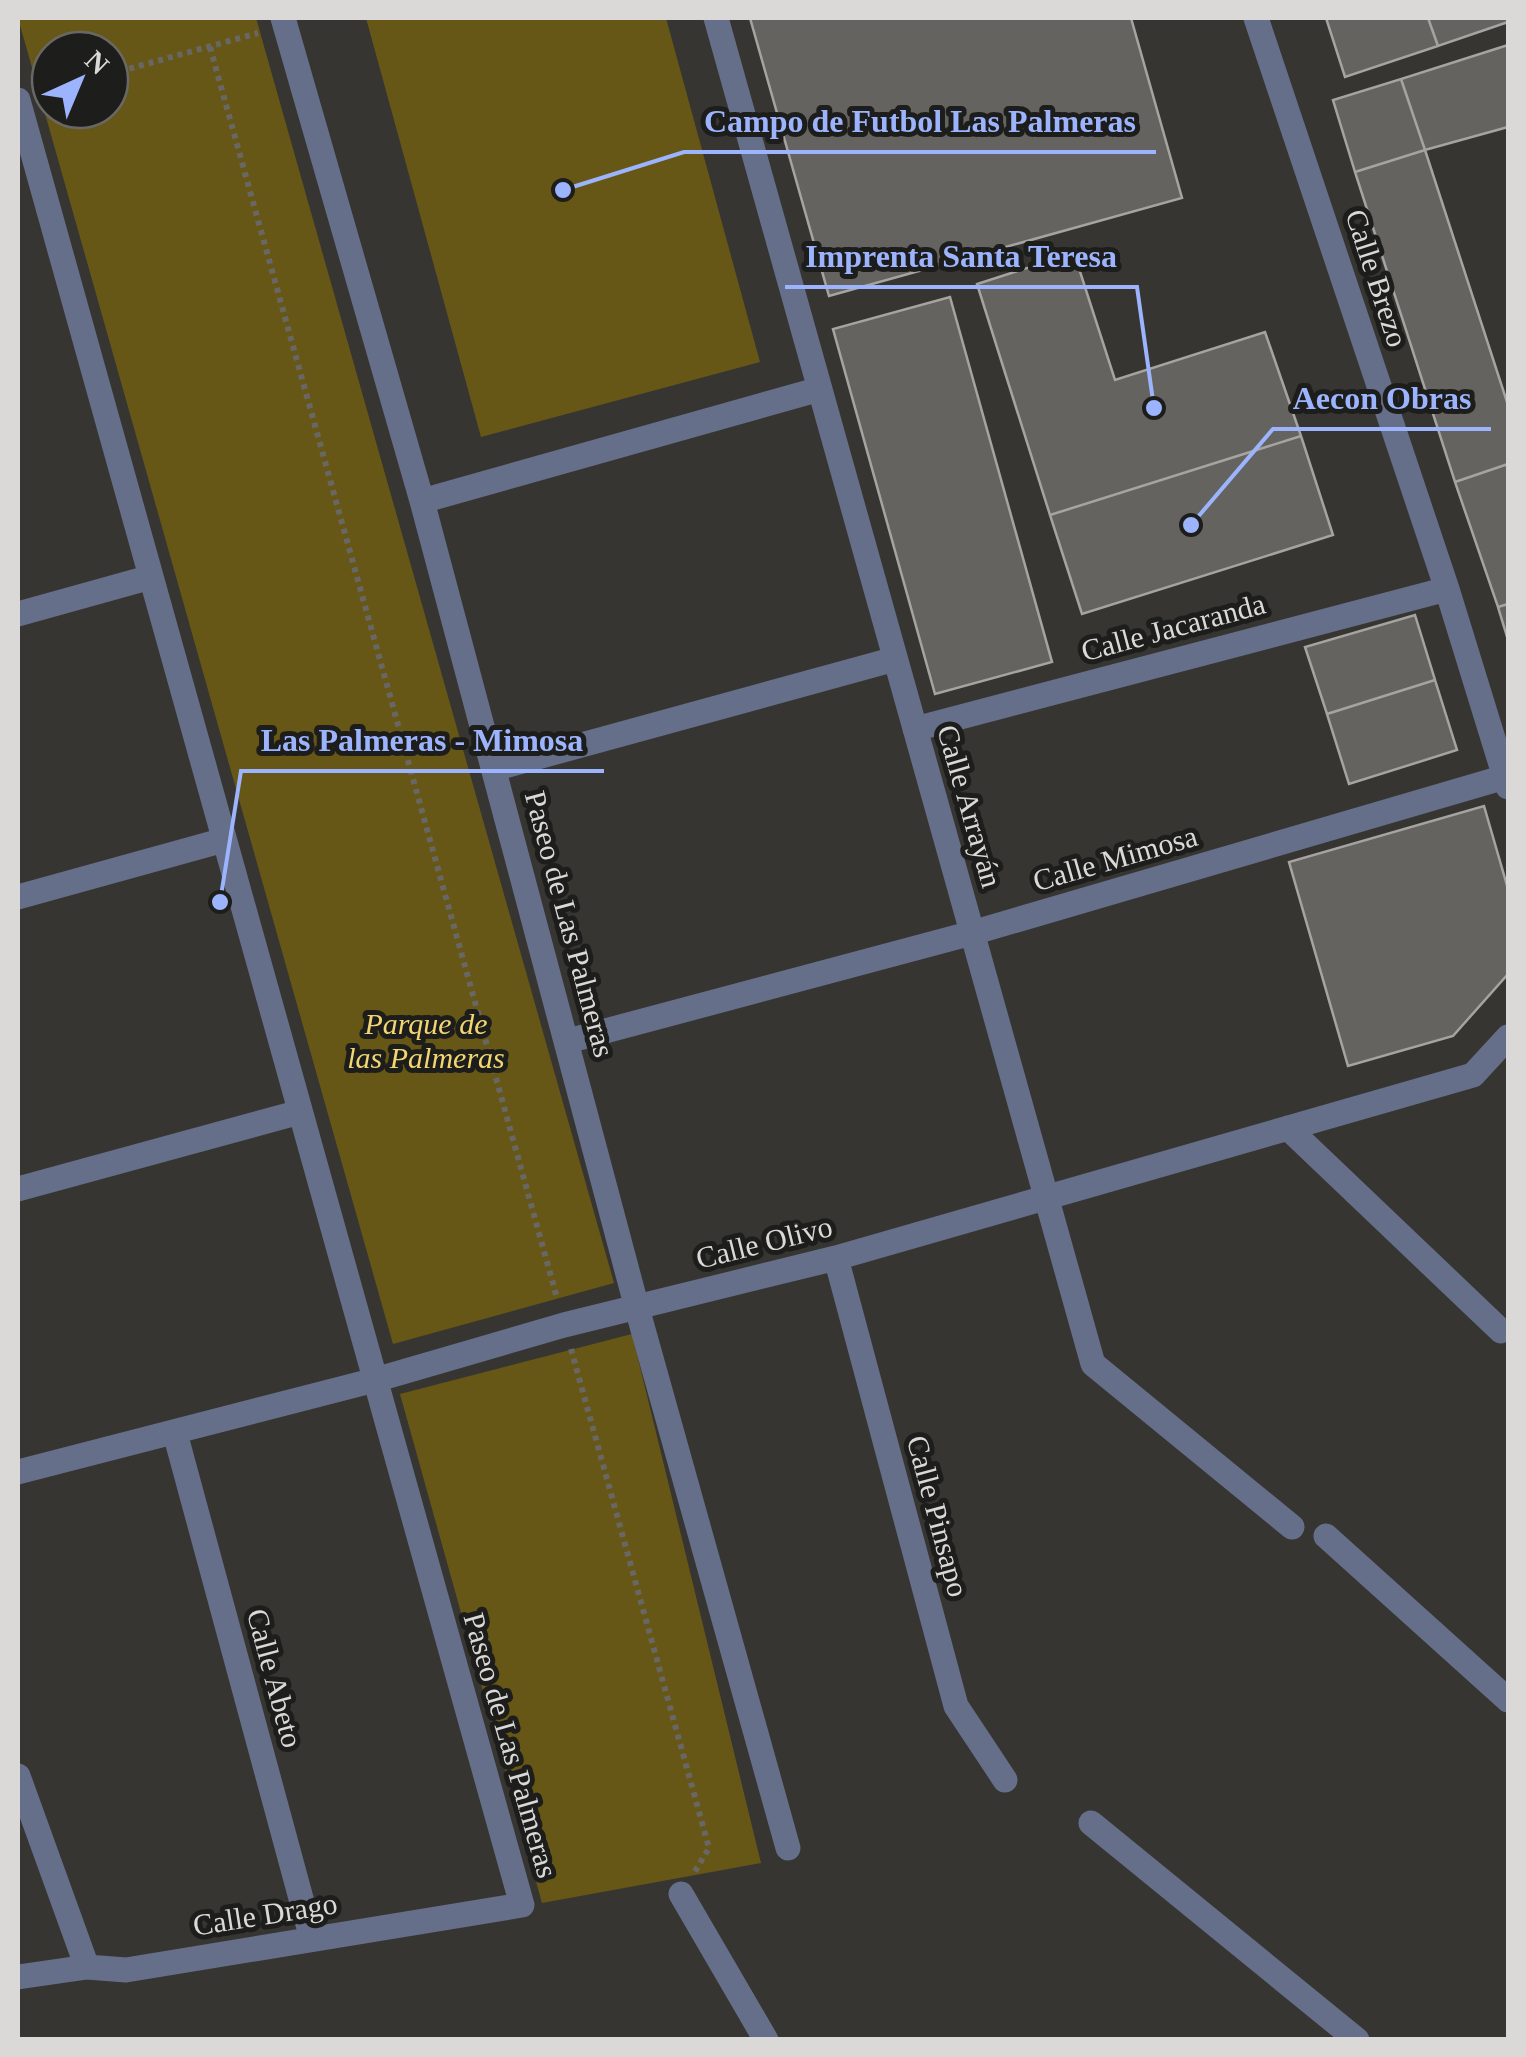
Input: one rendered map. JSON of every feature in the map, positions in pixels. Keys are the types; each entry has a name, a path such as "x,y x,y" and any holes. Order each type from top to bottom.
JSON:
{"street":[{"name":"Calle Arrayán","path":"716,18 1093,1364 1292,1526"},
{"name":"Calle Brezo","path":"1256,18 1447,589 1507,782"},
{"name":"Paseo de Las Palmeras","path":"278,23 422,502 637,1308 788,1848"},
{"name":"Paseo de Las Palmeras","path":"18,100 522,1905"},
{"path":"422,502 820,389"},
{"path":"18,614 150,578"},
{"name":"Calle Jacaranda","path":"915,728 1447,589"},
{"path":"494,769 895,659"},
{"name":"Calle Mimosa","path":"568,1041 972,933 1507,782"},
{"path":"18,898 224,840"},
{"name":"Calle Olivo","path":"18,1472 1047,1200 1473,1074 1508,1037"},
{"path":"18,1189 300,1112"},
{"path":"1288,1128 1501,1331"},
{"name":"Calle Pinsapo","path":"836,1258 956,1706 1005,1780"},
{"name":"Calle Abeto","path":"175,1433 312,1939"},
{"path":"1326,1536 1508,1700"},
{"path":"18,1776 88,1967"},
{"path":"1091,1823 1357,2040"},
{"path":"681,1894 766,2040"},
{"name":"Calle Drago","path":"18,1977 88,1967 126,1970 522,1905"}],"path":[{"path":"130,69 278,23"},
{"path":"210,47 709,1848 681,1894"}],"green space":[{"name":"Parque de las Palmeras","path":"18,18 256,18 614,1283 393,1344 50,130 130,130 130,30 30,30 30,60"},
{"path":"366,18 666,18 760,362 481,437"},
{"path":"632,1334 761,1863 542,1903 400,1394"}],"building":[{"path":"750,18 1131,18 1182,198 829,296"},
{"path":"1326,18 1428,18 1438,46 1345,77"},
{"path":"1428,18 1508,18 1508,22 1438,46"},
{"path":"1508,45 1508,127 1425,150 1401,79"},
{"path":"1401,79 1425,150 1355,172 1333,100"},
{"path":"1425,150 1508,405 1508,464 1455,482 1355,172"},
{"path":"1074,253 1115,380 1265,332 1301,436 1050,515 977,284"},
{"path":"950,297 1052,662 935,694 833,329"},
{"path":"1301,436 1333,535 1082,614 1050,515"},
{"path":"1508,464 1508,604 1498,607 1455,482"},
{"path":"1508,604 1508,640 1498,607"},
{"path":"1415,615 1435,680 1327,714 1305,647"},
{"path":"1435,680 1457,750 1349,784 1327,714"},
{"path":"1484,806 1508,889 1508,974 1453,1036 1348,1066 1289,862"}],"place":[{"name":"Campo de Futbol Las Palmeras","path":"563,190"},
{"name":"Imprenta Santa Teresa","path":"1154,408"},
{"name":"Aecon Obras","path":"1191,525"},
{"name":"Las Palmeras - Mimosa","path":"220,902"}]}
